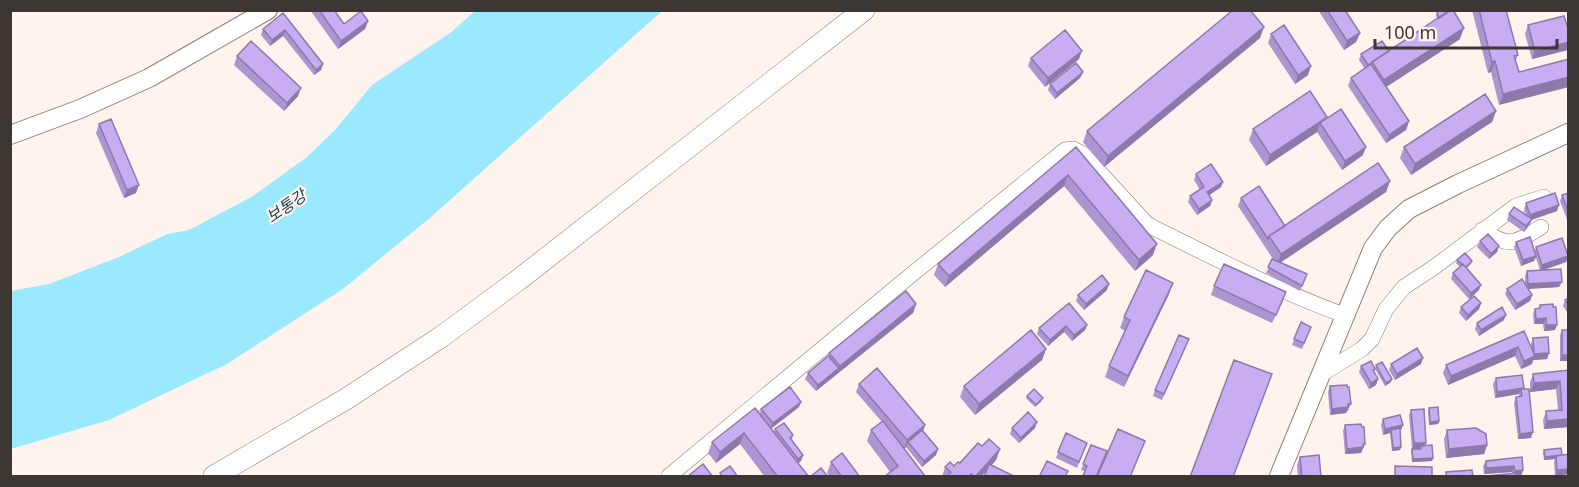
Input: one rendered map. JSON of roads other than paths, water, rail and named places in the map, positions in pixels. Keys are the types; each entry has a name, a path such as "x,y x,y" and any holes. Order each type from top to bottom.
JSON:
{"main road":[{"path":"214,477 346,399 441,337 517,281 864,10"}],"street":[{"path":"10,135 80,109 141,82 268,10"},
{"path":"1279,477 1373,248 1388,228 1409,209 1569,133"},
{"path":"669,477 1065,150 1073,149 1083,154 1152,227 1236,268 1344,315"},
{"path":"1320,375 1362,349 1372,339 1386,309 1404,287 1516,206 1544,197"},
{"path":"1482,230 1499,241 1509,243 1520,240 1541,227"}],"water":[{"name":"보통강","path":"475,11 662,11 431,217 343,289 227,364 109,420 11,449 11,291 49,284 119,257 167,234 189,230 253,196 307,157 336,129 372,85 450,33"}]}
